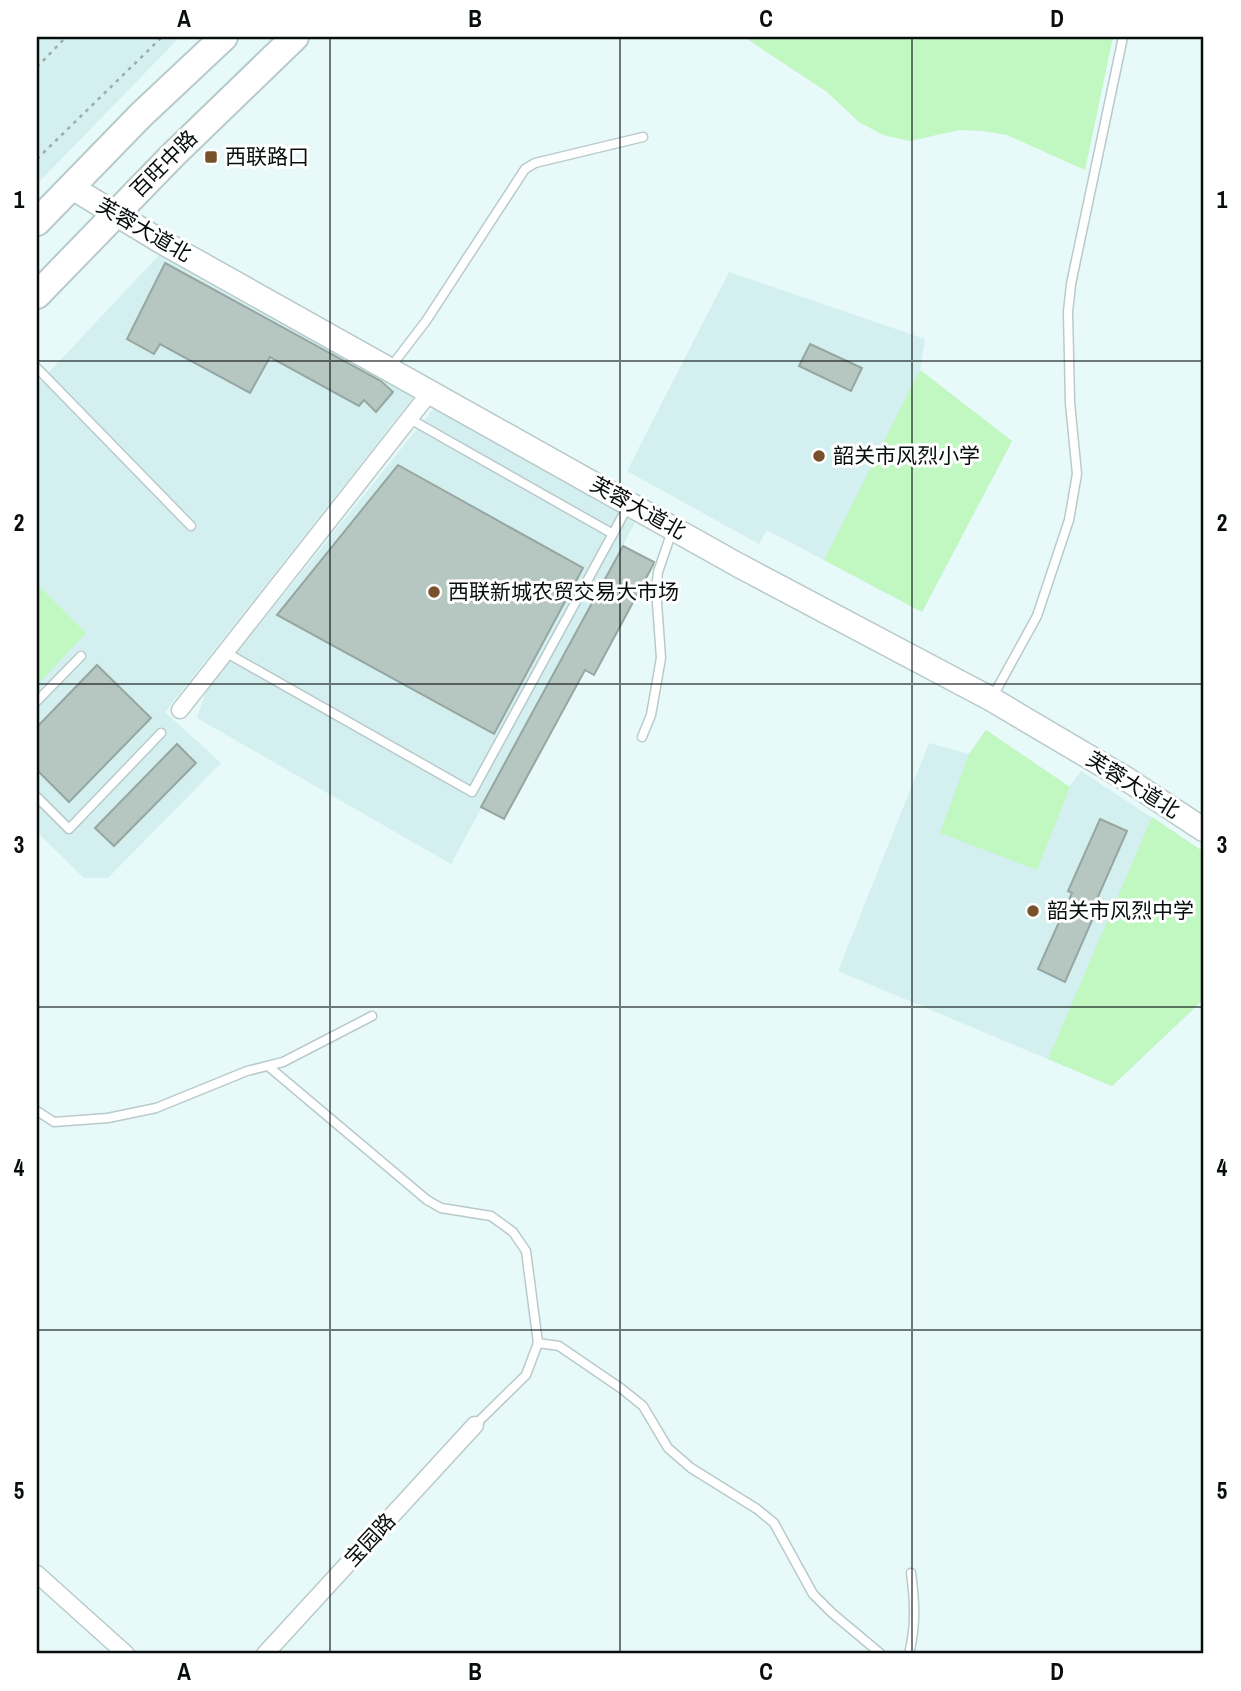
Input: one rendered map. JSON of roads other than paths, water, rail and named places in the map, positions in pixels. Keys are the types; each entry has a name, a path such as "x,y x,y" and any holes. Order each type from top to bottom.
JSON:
{"main road":[{"path":"37,222 141,116 224,37"},
{"name":"百旺中路","path":"37,295 115,213 295,37"},
{"name":"芙蓉大道北","path":"71,187 162,242 673,528 991,699 1128,780 1204,830"}],"street":[{"path":"180,710 431,391"},
{"name":"宝园路","path":"265,1654 475,1425"},
{"path":"37,1574 126,1654"}],"lane":[{"path":"991,699 1038,616 1069,520 1077,474 1070,403 1068,312 1071,284 1123,37"},
{"path":"390,368 426,321 525,169 535,163 643,137"},
{"path":"37,368 191,526"},
{"path":"410,419 613,534"},
{"path":"225,652 471,792 629,503"},
{"path":"642,737 651,715 661,658 656,589 673,528"},
{"path":"37,701 81,656"},
{"path":"37,797 69,829 161,733"},
{"path":"37,1111 54,1122 108,1118 156,1108 247,1071 283,1062 372,1016"},
{"path":"268,1066 426,1200 441,1208 491,1216 513,1232 526,1251 538,1343 526,1375 475,1425"},
{"path":"538,1343 559,1346 622,1389 643,1406 668,1448 691,1468 757,1509 774,1523 813,1594 881,1654"},
{"path":"909,1654 916,1610 911,1573"}],"place":[{"name":"西联路口","path":"211,157"},
{"name":"韶关市风烈小学","path":"819,456"},
{"name":"西联新城农贸交易大市场","path":"434,592"},
{"name":"韶关市风烈中学","path":"1033,911"}]}
